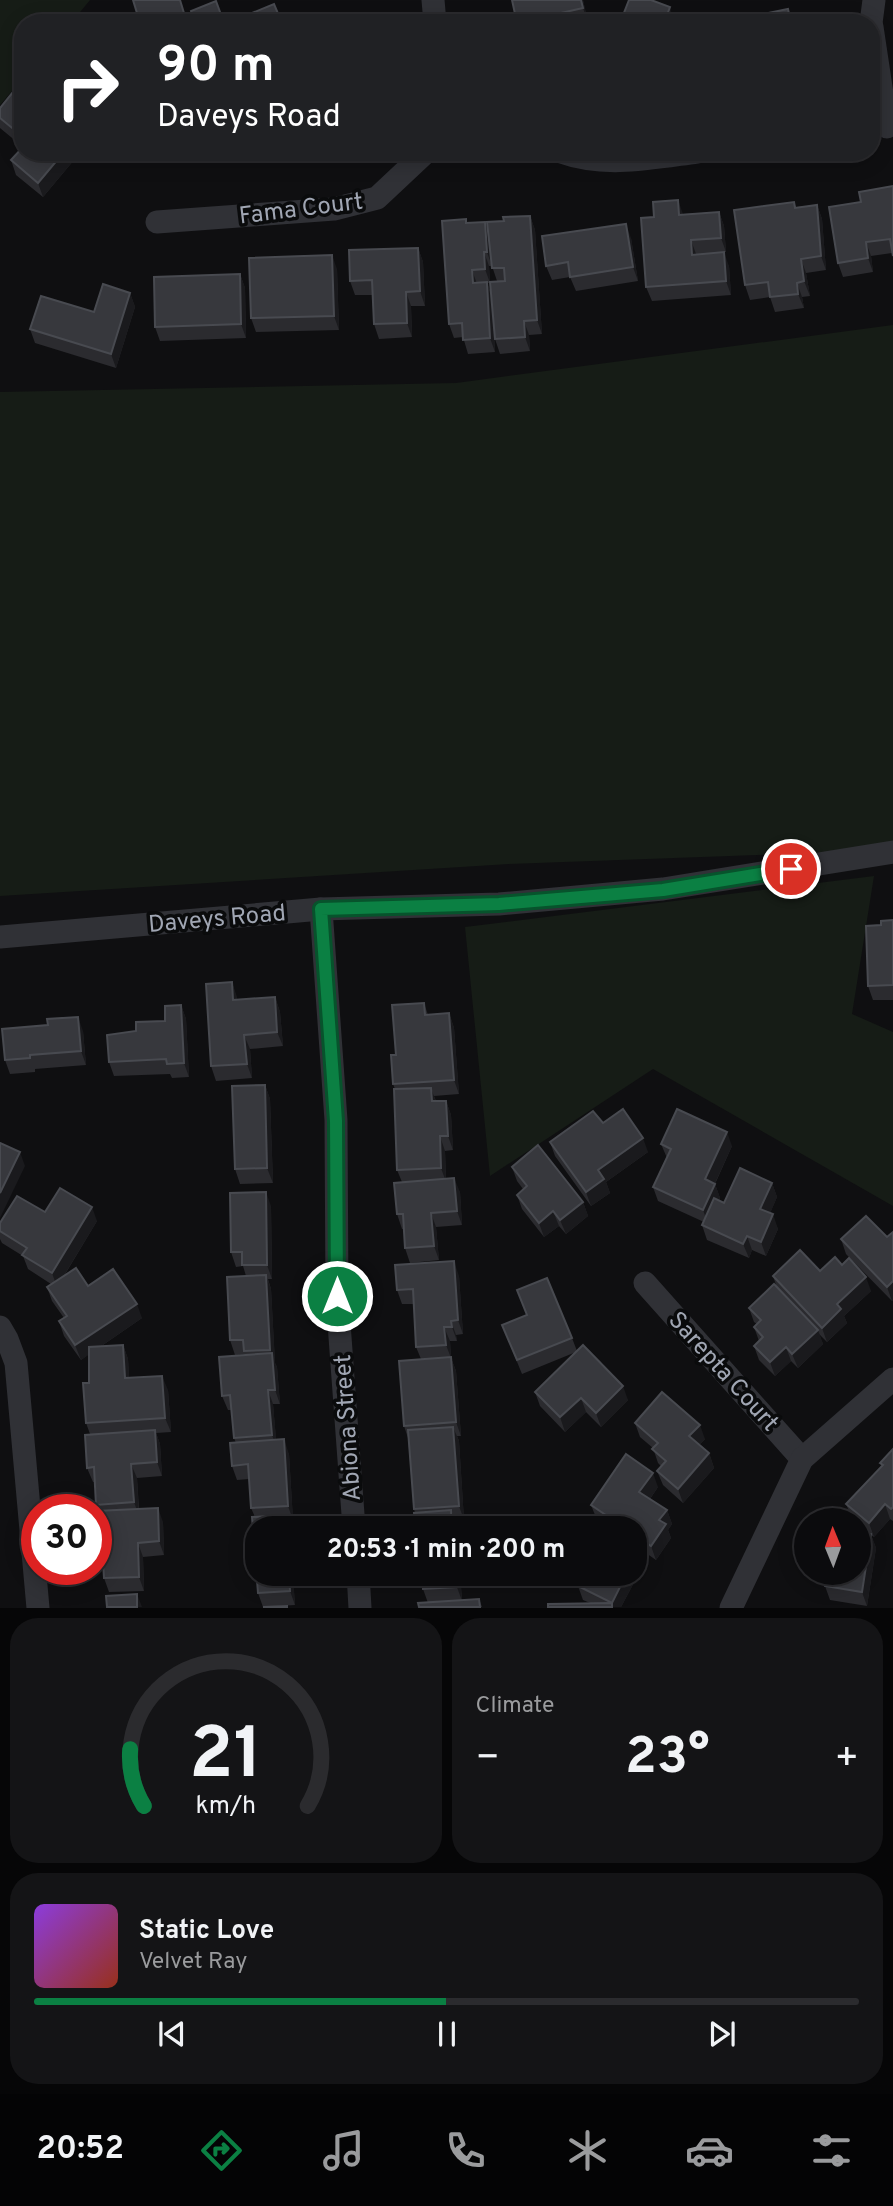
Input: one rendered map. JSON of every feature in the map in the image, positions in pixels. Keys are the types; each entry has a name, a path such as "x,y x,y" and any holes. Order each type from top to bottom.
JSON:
{"street":[{"path":"880,96 884,127"},
{"name":"Fama Court","path":"157,222 334,209 377,198 416,161"},
{"path":"617,161 635,161"},
{"name":"Daveys Road","path":"0,937 321,909 499,904 663,890 893,852"},
{"name":"Abiona Street","path":"321,909 336,1121 337,1296 353,1516"},
{"name":"Sarepta Court","path":"645,1283 802,1459"},
{"path":"0,1327 16,1363 38,1608"},
{"path":"731,1608 802,1459 893,1379"},
{"path":"359,1586 360,1608"}],"shaded area":[{"path":"0,0 90,0 78,14 14,14 14,89 0,105"},
{"path":"893,325 893,850 509,864 0,896 0,392 456,383"},
{"path":"874,876 852,1014 893,1032 893,1206 653,1069 490,1176 465,927"}],"building":[{"path":"133,0 180,0 184,14 137,14"},
{"path":"512,0 581,0 583,8 557,14 515,14"},
{"path":"629,0 651,0 670,7 667,14 624,14"},
{"path":"216,1 221,14 192,14 191,11"},
{"path":"274,4 278,14 250,14"},
{"path":"788,9 789,14 763,14"},
{"path":"14,91 14,130 0,118 0,108"},
{"path":"14,157 14,161 56,161 38,183 11,160"},
{"path":"893,186 893,256 890,239 866,242 868,258 838,263 829,207 861,202 859,192"},
{"path":"678,200 679,215 719,212 721,238 691,240 692,255 724,252 726,281 646,287 641,218 654,217 653,202"},
{"path":"794,202 795,208 817,205 821,256 801,259 804,281 797,283 798,294 770,297 768,282 745,285 734,210"},
{"path":"530,216 537,320 524,321 525,337 495,339 490,282 505,281 504,268 492,268 487,222 504,221 503,217"},
{"path":"466,219 466,223 485,222 485,269 472,270 473,283 487,282 490,338 463,340 462,323 449,324 442,221"},
{"path":"626,224 633,267 570,277 568,262 546,266 542,236"},
{"path":"418,248 420,291 406,292 407,323 374,324 372,280 350,281 349,250"},
{"path":"332,255 334,316 251,318 249,258"},
{"path":"240,274 241,324 155,327 154,277"},
{"path":"103,284 130,293 111,354 30,329 41,296 94,312"},
{"path":"893,920 893,985 868,986 866,926 881,925 881,921"},
{"path":"232,982 233,1000 275,997 277,1032 244,1035 247,1064 211,1066 206,984"},
{"path":"424,1003 425,1015 449,1013 454,1080 393,1084 391,1055 396,1055 392,1005"},
{"path":"181,1005 184,1063 167,1064 166,1059 109,1062 107,1035 136,1031 136,1022 165,1021 165,1006"},
{"path":"78,1017 81,1051 5,1060 2,1029 48,1025 47,1019"},
{"path":"265,1085 267,1168 235,1169 232,1086"},
{"path":"431,1088 432,1101 446,1101 448,1136 440,1136 441,1168 397,1170 394,1089"},
{"path":"623,1109 643,1138 598,1170 604,1179 586,1192 550,1142 593,1111 603,1123"},
{"path":"677,1109 727,1132 705,1179 715,1184 703,1210 653,1187 671,1149 661,1144"},
{"path":"0,1143 20,1152 0,1193"},
{"path":"538,1145 583,1202 560,1220 553,1211 539,1223 517,1195 527,1186 512,1167"},
{"path":"740,1168 772,1183 760,1209 773,1214 761,1242 747,1236 743,1244 702,1225 714,1198 724,1203"},
{"path":"454,1178 457,1211 431,1213 434,1246 405,1248 403,1214 397,1214 394,1183"},
{"path":"60,1188 92,1207 52,1273 22,1255 27,1248 0,1231 0,1223 17,1196 45,1212"},
{"path":"266,1192 267,1265 242,1265 242,1252 231,1252 230,1193"},
{"path":"866,1216 887,1237 893,1232 893,1281 887,1287 841,1239"},
{"path":"800,1250 820,1271 835,1257 842,1265 849,1258 866,1277 837,1304 841,1309 822,1328 773,1276"},
{"path":"454,1261 458,1320 451,1321 452,1327 444,1327 446,1345 416,1347 413,1289 397,1290 395,1265"},
{"path":"76,1268 88,1286 113,1269 137,1304 75,1345 59,1321 67,1316 47,1287"},
{"path":"266,1275 270,1350 244,1351 243,1340 230,1340 227,1277"},
{"path":"547,1278 572,1338 517,1360 502,1325 527,1315 517,1290"},
{"path":"774,1284 818,1330 792,1354 786,1347 770,1362 754,1346 763,1337 754,1327 761,1320 749,1308"},
{"path":"123,1345 125,1378 162,1376 165,1418 86,1423 83,1383 89,1383 89,1347"},
{"path":"583,1345 623,1386 596,1413 581,1398 560,1417 535,1392"},
{"path":"272,1353 275,1390 268,1390 272,1435 234,1438 230,1395 222,1396 219,1357"},
{"path":"451,1357 456,1422 404,1426 399,1361"},
{"path":"662,1392 700,1425 689,1436 709,1453 678,1489 657,1471 666,1461 652,1449 658,1443 635,1423"},
{"path":"453,1427 459,1506 414,1509 408,1430"},
{"path":"155,1430 157,1462 131,1464 134,1502 112,1504 112,1494 95,1494 94,1467 87,1468 85,1435"},
{"path":"284,1439 288,1506 251,1508 248,1464 232,1466 230,1443"},
{"path":"893,1449 893,1507 891,1509 885,1504 872,1519 872,1508 851,1508 846,1504 883,1465 880,1463"},
{"path":"626,1454 653,1473 639,1492 667,1510 659,1520 666,1524 651,1546 647,1543 647,1516 607,1516 591,1505"},
{"path":"158,1508 159,1541 138,1543 139,1577 112,1578 112,1510"},
{"path":"451,1510 451,1516 414,1516 414,1513"},
{"path":"257,1586 290,1586 290,1591 258,1593"},
{"path":"423,1586 457,1586 457,1587 423,1589"},
{"path":"578,1586 620,1586 612,1603"},
{"path":"825,1586 863,1586 862,1592"},
{"path":"137,1594 137,1607 107,1607 106,1596"},
{"path":"479,1599 480,1607 419,1607 418,1603"},
{"path":"612,1603 612,1607 548,1607 548,1604"}],"route":[{"path":"337,1296 336,1121 321,909 499,904 663,890 791,869"}]}
